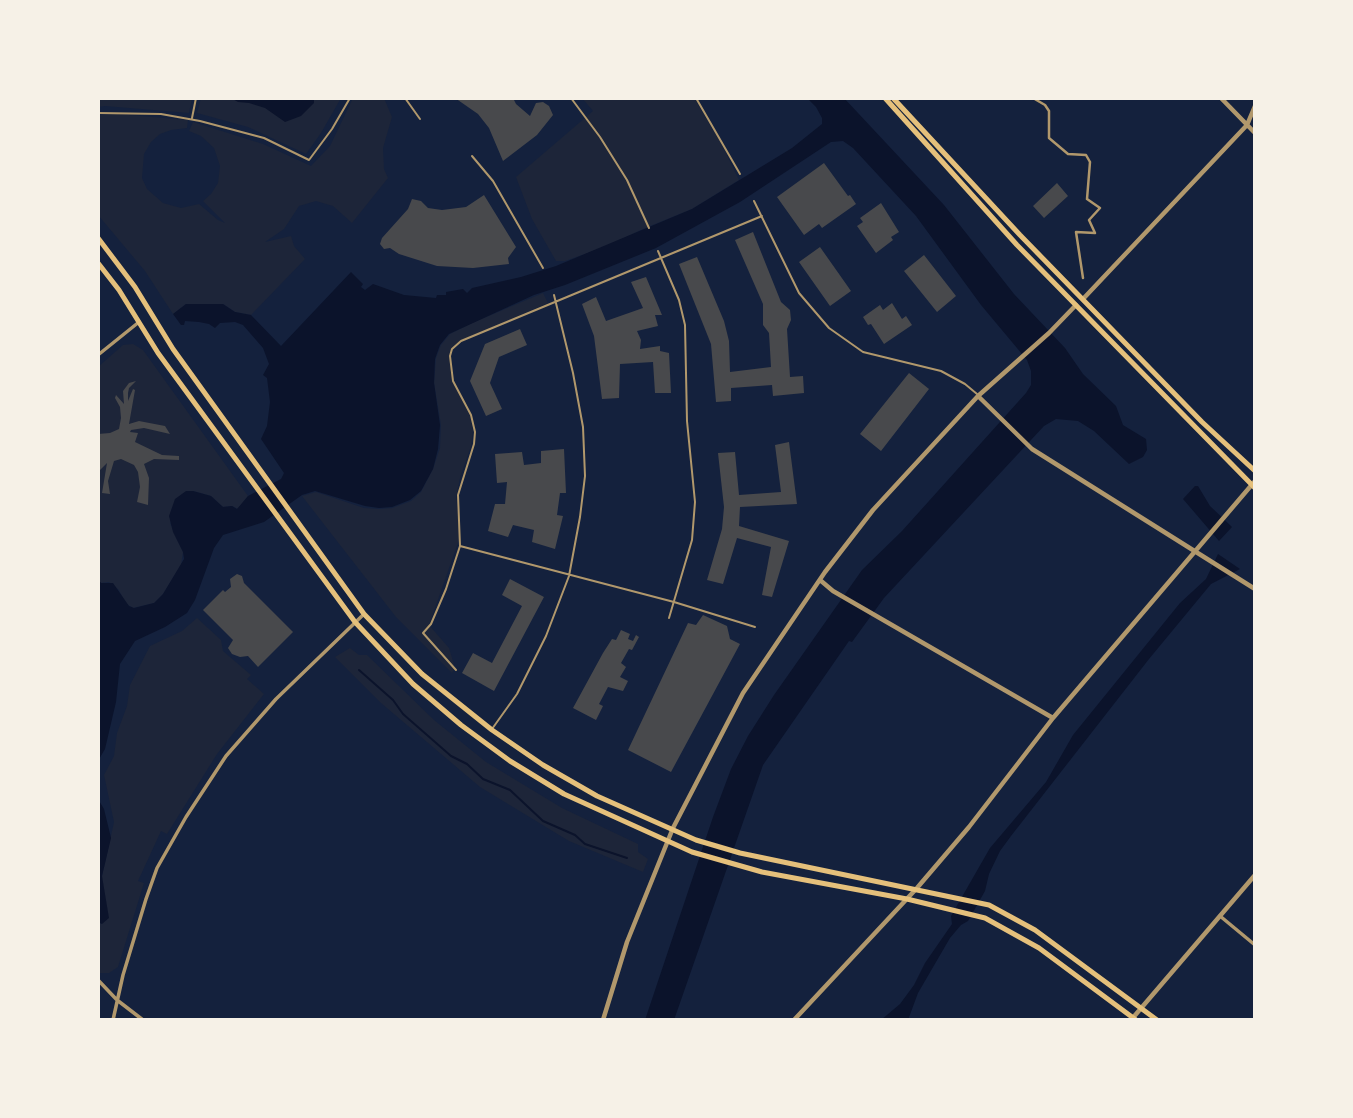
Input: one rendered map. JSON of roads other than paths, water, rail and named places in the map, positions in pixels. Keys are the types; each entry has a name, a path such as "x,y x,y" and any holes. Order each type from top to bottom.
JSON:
{"main road":[{"path":"885,98 1017,245 1254,484"},
{"path":"893,98 1020,235 1202,422 1255,471"},
{"path":"98,238 128,278 173,349 364,614 422,674 492,730 569,781 696,840 740,853 989,905 1035,930 1157,1020"},
{"path":"98,263 119,290 158,353 355,622 413,684 510,761 564,794 692,852 737,866 907,899 985,918 1039,948 1133,1019"},
{"path":"139,322 151,314"}],"street":[{"path":"1033,98 1045,105 1049,111 1049,138 1068,154 1086,155 1090,162 1087,199 1100,208 1089,220 1095,233 1076,232 1083,278"},
{"path":"1221,98 1255,132"},
{"path":"603,1020 627,942 673,828 743,693 820,580 873,510 978,396 1083,299 1247,125 1255,106"},
{"path":"98,355 139,322"},
{"path":"978,396 1032,449 1255,589"},
{"path":"794,1020 917,888 969,827 1053,718 1223,516 1254,484"},
{"path":"820,580 840,595 1053,718"},
{"path":"113,1020 157,868 186,817 226,756 283,691 364,614"},
{"path":"1133,1019 1255,875"},
{"path":"1220,916 1255,946"},
{"path":"98,979 117,1000 143,1020"}],"lane":[{"path":"192,120 196,98"},
{"path":"98,113 161,114 192,120 264,138 309,160 350,98"},
{"path":"405,98 420,119"},
{"path":"571,98 627,180 649,228"},
{"path":"696,98 740,174"},
{"path":"472,156 493,181 543,268"},
{"path":"754,201 799,293 829,328 863,352 927,366 965,384 978,396"},
{"path":"456,670 422,633 431,624 460,546 462,537 458,495 474,443 475,432 471,415 453,381 450,356 455,345 761,216"},
{"path":"658,251 679,300 685,325 687,421 695,502 692,540 669,618"},
{"path":"492,730 517,694 545,636 569,576 585,476 583,427 554,295"},
{"path":"460,546 674,602 755,627"}],"waterway":[{"path":"359,670 393,700 403,714 451,756 467,764 483,779 510,790 543,821 575,835 585,844 627,858"}]}
